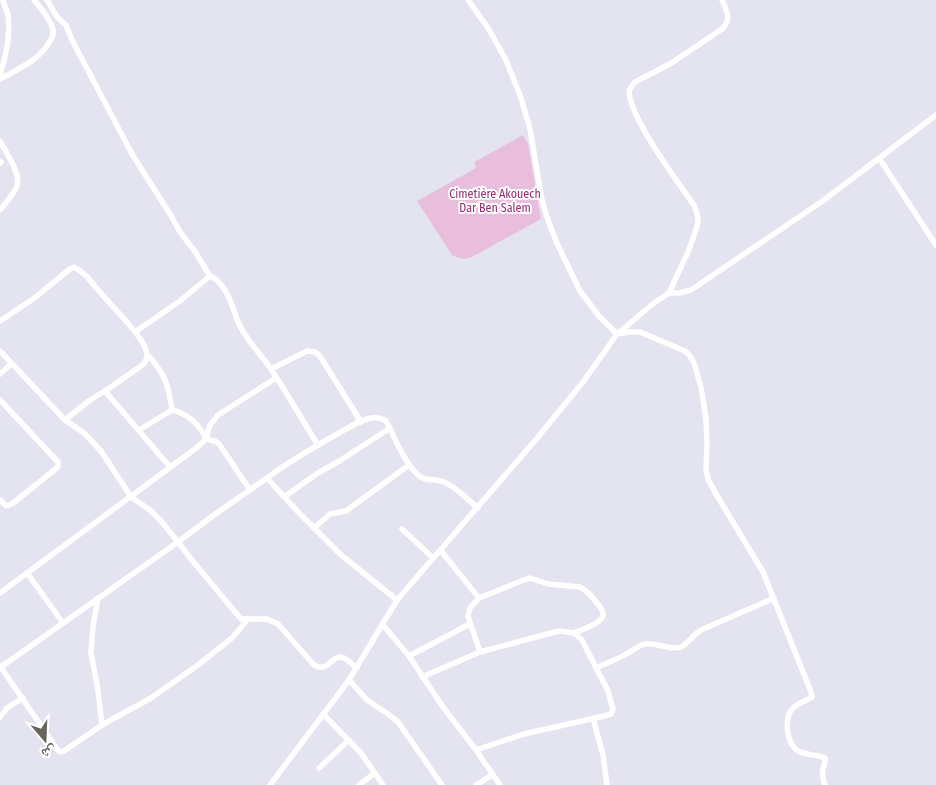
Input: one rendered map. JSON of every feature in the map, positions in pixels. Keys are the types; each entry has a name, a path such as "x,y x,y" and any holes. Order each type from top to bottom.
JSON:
{"street":[{"path":"0,75 8,38 7,14 4,0"},
{"path":"0,79 42,54 52,37 51,26 34,0"},
{"path":"48,0 57,17 66,25 132,154 180,232 210,276 216,279 224,290 240,327 271,369 318,445"},
{"path":"468,0 492,35 506,60 521,98 530,129 542,200 559,248 584,297 617,334"},
{"path":"669,293 693,239 698,220 697,213 694,205 655,148 644,128 632,102 630,90 635,82 670,64 722,30 728,23 722,0"},
{"path":"270,785 350,680 397,600 534,443 583,382 617,334 669,293 683,292 699,285 824,200 936,116"},
{"path":"0,141 17,174 18,181 11,196 0,210"},
{"path":"879,158 936,245"},
{"path":"0,321 33,300 70,268 74,267 80,270 135,332 148,354 164,374 172,410"},
{"path":"135,332 180,302 210,276"},
{"path":"617,334 640,332 679,348 690,356 694,363 701,387 706,418 706,468 708,479 763,572 812,694 812,697 793,708 787,728 792,744 797,750 806,754 825,757 823,775 825,785"},
{"path":"0,351 65,420 84,433 101,451 131,497 150,510 161,521 239,617 244,619 267,619 278,624 317,667 323,668 340,657 357,668"},
{"path":"271,369 306,351 315,352 320,356 361,422"},
{"path":"65,420 90,400 144,364 148,354"},
{"path":"0,374 11,364"},
{"path":"0,593 195,449 206,439 210,425 218,414 276,378"},
{"path":"105,391 170,467"},
{"path":"0,400 58,462 58,467 12,504 6,506 0,500"},
{"path":"139,430 172,410"},
{"path":"172,410 183,414 196,424 206,439"},
{"path":"248,619 232,638 198,665 151,698 102,726 64,752 60,752 57,749 1,666 287,464 318,445 371,418 386,421 409,464 419,476 424,479 438,479 447,483 478,508"},
{"path":"284,497 318,472 341,460 390,428"},
{"path":"206,439 219,444 250,490"},
{"path":"314,528 330,514 346,511 409,464"},
{"path":"267,478 340,554 397,600"},
{"path":"402,529 433,558"},
{"path":"440,551 479,598"},
{"path":"27,573 63,623"},
{"path":"422,676 480,652 555,632 574,633 597,623 604,614 588,592 580,586 548,584 530,578 479,598 469,609 470,624 480,652"},
{"path":"98,598 91,653 102,726"},
{"path":"596,668 625,655 643,644 680,647 701,630 774,598"},
{"path":"409,656 470,624"},
{"path":"383,625 409,656 500,785"},
{"path":"476,750 524,734 607,715 612,712 613,709 608,691 582,640 574,633"},
{"path":"350,680 367,700 398,722 442,785"},
{"path":"0,717 7,708 23,698"},
{"path":"323,714 361,753 383,785"},
{"path":"593,718 603,755 607,785"},
{"path":"319,768 349,740"},
{"path":"359,785 375,773"},
{"path":"476,785 492,775"}],"green space":[{"name":"Cimetière Akouech Dar Ben Salem","path":"523,135 528,144 541,219 470,258 465,259 452,255 417,201 476,168 474,162"}]}
